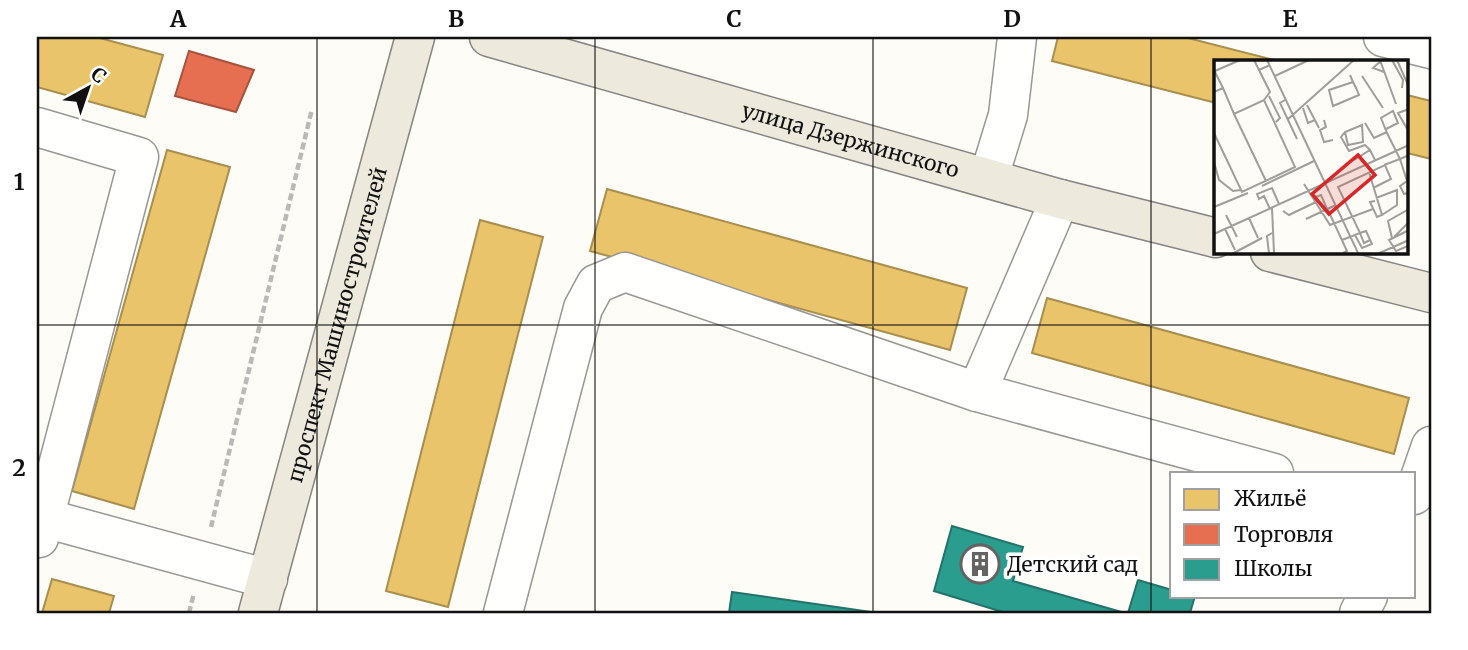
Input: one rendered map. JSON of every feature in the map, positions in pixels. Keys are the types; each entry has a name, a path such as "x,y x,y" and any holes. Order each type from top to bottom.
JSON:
{"main road":[{"name":"проспект Машиностроителей","path":"263,596 415,37"},
{"name":"улица Дзержинского","path":"489,37 1060,199 1214,238"},
{"path":"1278,254 1431,293"}],"lane":[{"path":"989,177 1008,115 1017,37"},
{"path":"1383,37 1431,49"},
{"path":"37,127 139,157 40,524 202,561 263,596"},
{"path":"977,392 1060,199"},
{"path":"503,613 583,308 596,284 625,272 977,392 1270,472"},
{"path":"1416,489 1431,446"}],"path":[{"path":"188,613 312,109"}],"building: Жильё":[{"path":"37,37 96,37 163,55 145,117 37,87"},
{"path":"1058,37 1184,37 1274,60 1214,60 1214,102 1052,61"},
{"path":"1408,95 1431,101 1431,159 1408,153"},
{"path":"167,150 230,167 134,509 72,491"},
{"path":"607,189 967,288 950,350 590,251"},
{"path":"480,220 543,237 448,607 386,591"},
{"path":"1047,298 1409,398 1394,454 1032,353"},
{"path":"52,579 114,596 109,613 42,613"}],"building: Торговля":[{"path":"189,51 254,70 236,112 175,96"}],"building: Школы":[{"name":"Детский сад","path":"952,526 1023,547 1013,581 1125,613 1006,613 934,591"},
{"name":"Детский сад","path":"1138,580 1170,589 1170,598 1194,598 1190,613 1128,613"},
{"path":"732,592 878,613 729,613"}],"place":[{"name":"Детский сад","path":"980,564"}]}
